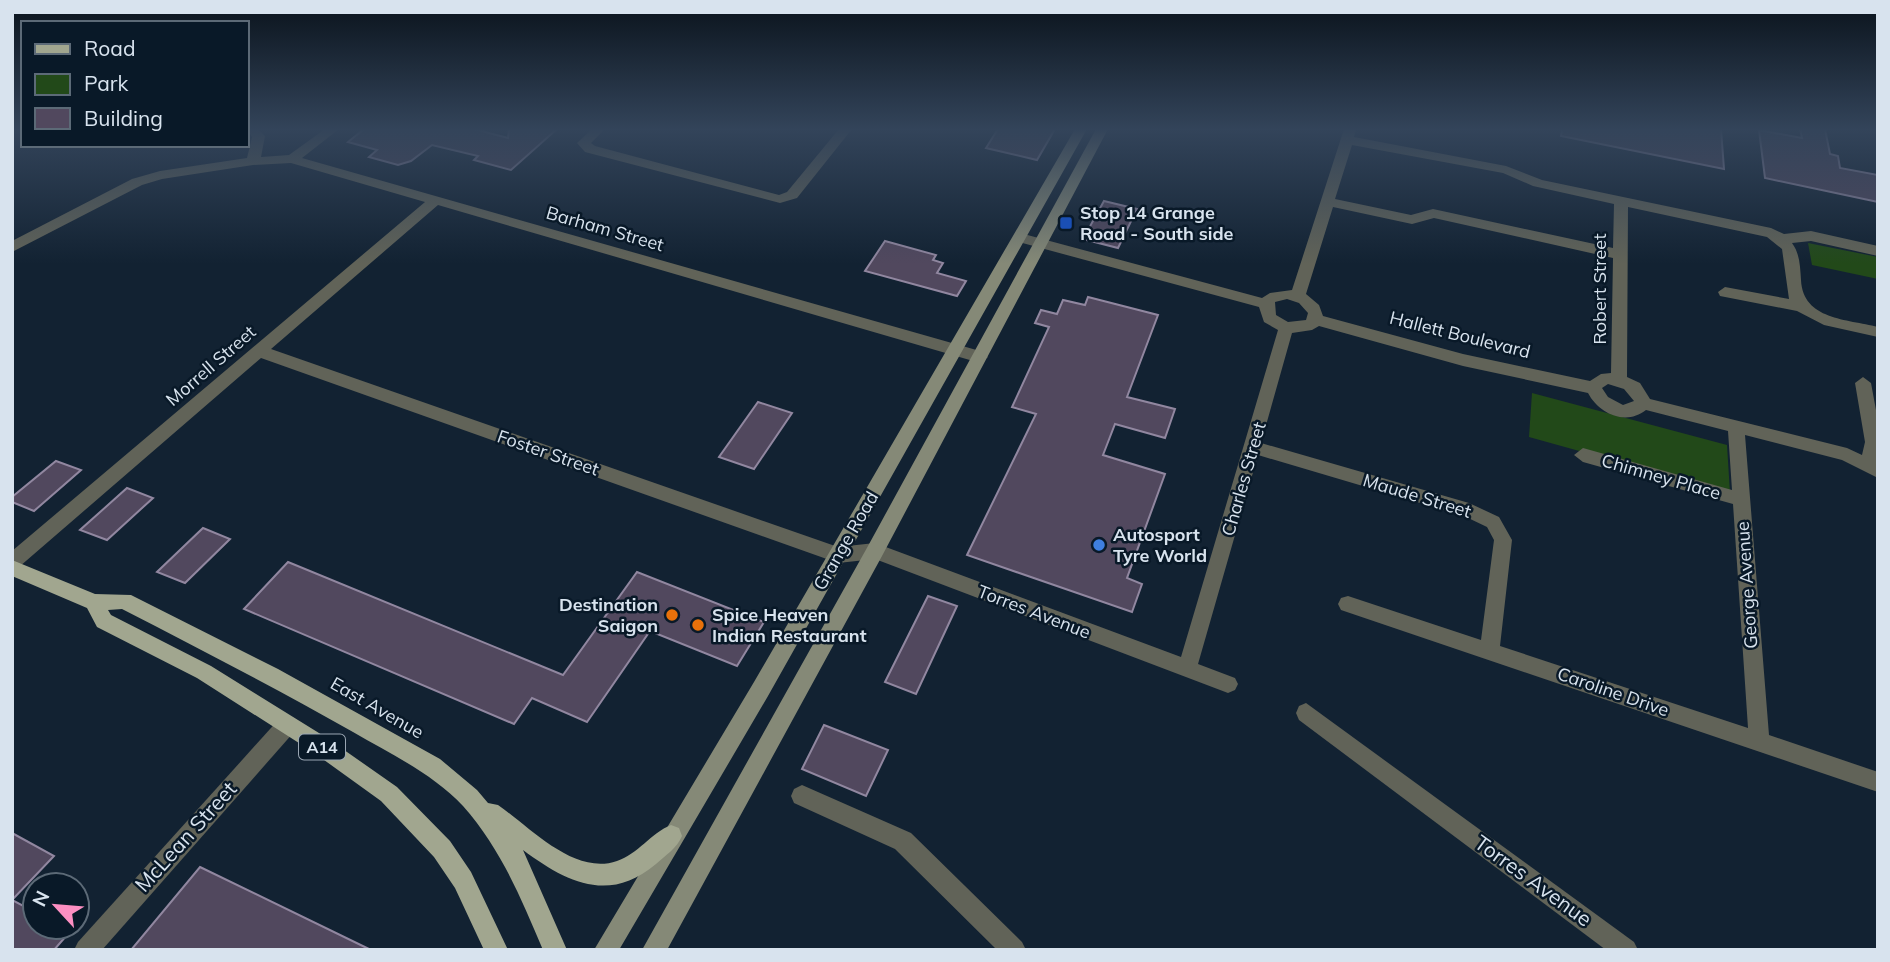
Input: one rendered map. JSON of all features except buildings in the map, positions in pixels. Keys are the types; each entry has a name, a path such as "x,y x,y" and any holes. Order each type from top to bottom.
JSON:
{"main road":[{"name":"Grange Road","path":"606,950 838,555 1056,174"},
{"name":"Grange Road","path":"654,950 875,551 1078,174"},
{"name":"East Avenue","path":"12,568 94,602 124,601 271,675 432,766 475,804 515,858 555,950"},
{"name":"East Avenue","path":"94,602 104,621 204,672 389,794 442,849 463,880 496,950"},
{"path":"475,804 582,876 619,874 646,858 671,836"}],"street":[{"name":"Barham Street","path":"12,247 137,182 167,174"},
{"name":"Barham Street","path":"344,174 980,357"},
{"path":"687,174 780,198 792,195 809,174"},
{"path":"1298,296 1336,174"},
{"path":"1513,174 1538,183 1765,231 1783,239 1811,236 1878,251"},
{"name":"Morrell Street","path":"12,562 436,200"},
{"name":"Robert Street","path":"1619,379 1618,254 1621,200"},
{"path":"1327,202 1412,220 1433,213 1618,254"},
{"path":"1020,238 1266,304"},
{"path":"1783,239 1790,250 1798,300 1802,307"},
{"path":"1725,292 1802,307 1818,316 1878,332"},
{"path":"1278,295 1298,296 1313,306 1316,320 1306,328 1286,328 1269,318 1266,304 1278,295"},
{"name":"Hallett Boulevard","path":"1316,320 1463,360 1594,388"},
{"name":"Charles Street","path":"1187,669 1254,447 1286,328"},
{"name":"Foster Street","path":"258,351 838,555"},
{"path":"1619,379 1637,389 1643,403 1639,409 1630,412 1617,410 1597,396 1594,388 1598,382 1619,379"},
{"path":"1643,403 1735,429 1847,455 1874,468 1873,442 1863,383"},
{"name":"George Avenue","path":"1735,429 1759,741"},
{"name":"Maude Street","path":"1254,447 1469,510 1493,522 1503,540 1490,650"},
{"name":"Chimney Place","path":"1583,455 1740,499"},
{"name":"Torres Avenue","path":"838,555 875,551 1228,684"},
{"name":"Caroline Drive","path":"1348,604 1878,782"},
{"name":"Torres Avenue","path":"1306,713 1626,950"},
{"name":"McLean Street","path":"86,950 287,725"},
{"path":"802,796 903,841 1014,950"}],"green space":[{"path":"1808,243 1878,257 1878,279 1812,265"},
{"path":"1532,393 1727,445 1730,493 1529,437"}],"place":[{"name":"Stop 14 Grange Road - South side","path":"1066,223"},
{"name":"Autosport Tyre World","path":"1099,545"},
{"name":"Destination Saigon","path":"672,615"},
{"name":"Spice Heaven Indian Restaurant","path":"698,625"}]}
